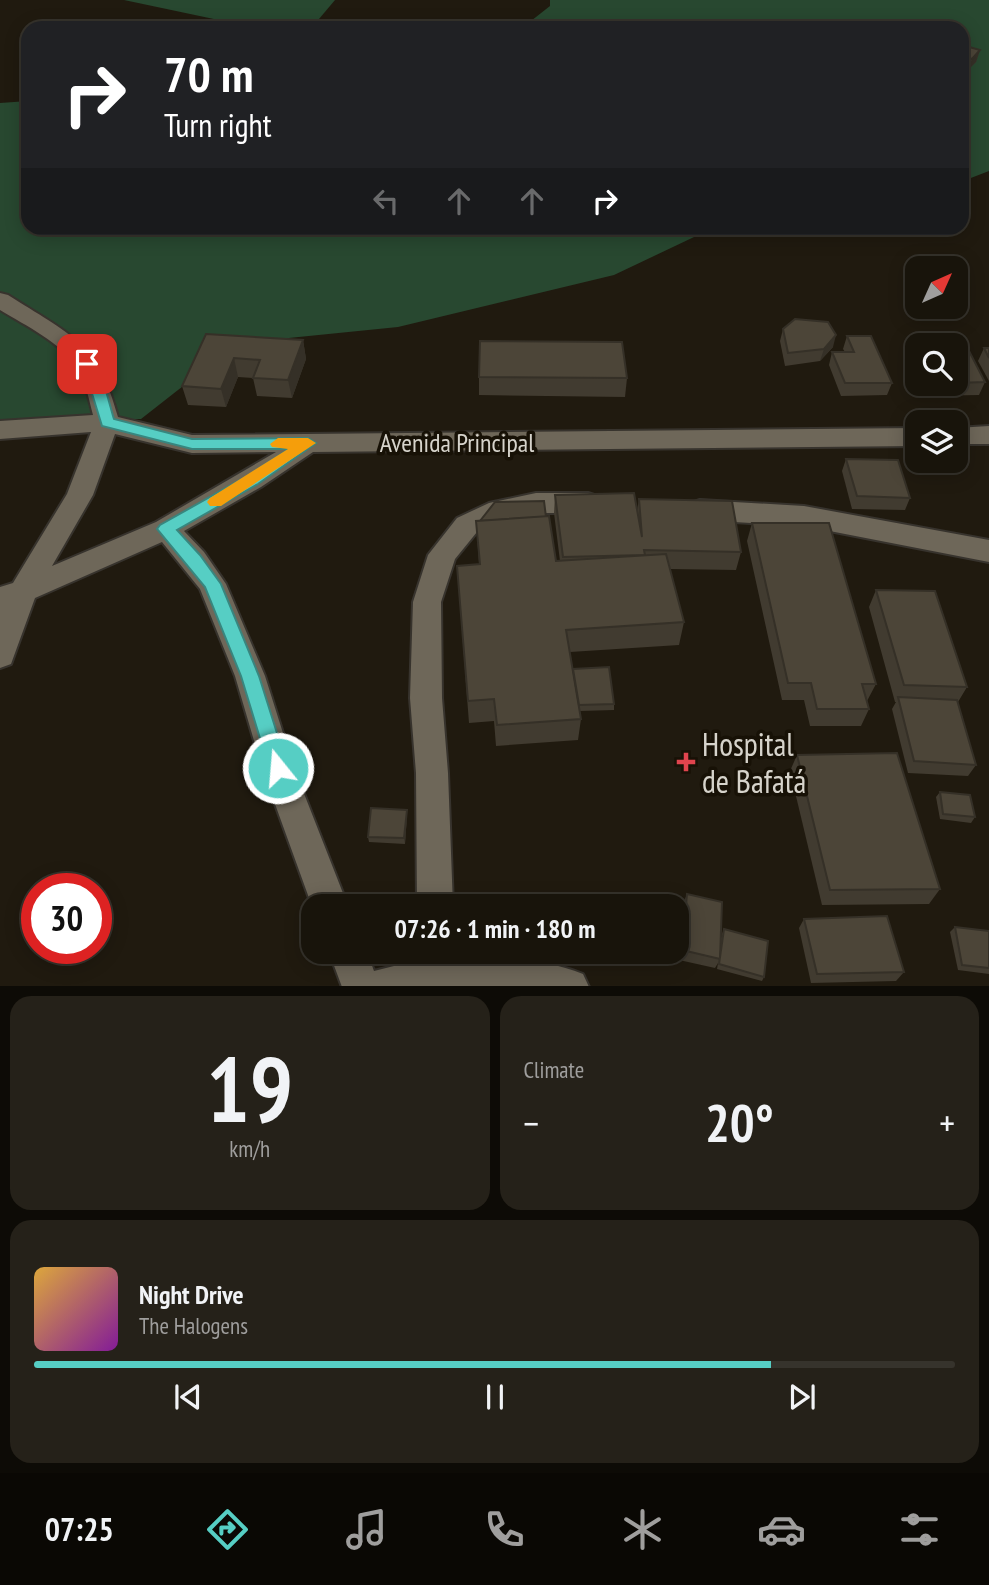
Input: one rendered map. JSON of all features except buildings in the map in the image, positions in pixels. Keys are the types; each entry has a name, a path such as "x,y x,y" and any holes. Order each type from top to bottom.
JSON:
{"street":[{"path":"0,300 63,340 87,364 98,387 107,423 80,495 11,595 0,655"},
{"name":"Avenida Principal","path":"0,430 107,423 192,444 905,437"},
{"path":"968,436 989,435"},
{"path":"11,595 166,529 243,486 308,443"},
{"path":"435,894 432,773 426,698 427,602 442,555 467,525 498,510 536,503 620,505"},
{"path":"672,508 804,516 989,551"},
{"path":"166,529 194,559 212,584 250,676 278,768 325,894"},
{"path":"353,964 361,986"},
{"path":"380,986 435,964"},
{"path":"442,964 501,977 570,986"}],"green space":[{"path":"124,0 335,0 319,19 223,21"},
{"path":"550,0 989,0 989,171 969,179 969,21 531,21 550,6"},
{"path":"21,102 21,235 698,235 614,275 398,327 238,343 141,419 0,420 0,103"}],"slow traffic":[{"path":"215,502 308,443 278,444"}],"place":[{"name":"Hospital de Bafatá","path":"686,762"}],"route":[{"path":"87,364 98,387 107,423 192,444 308,443 224,497 166,529 194,559 212,584 250,676 278,768"}]}
